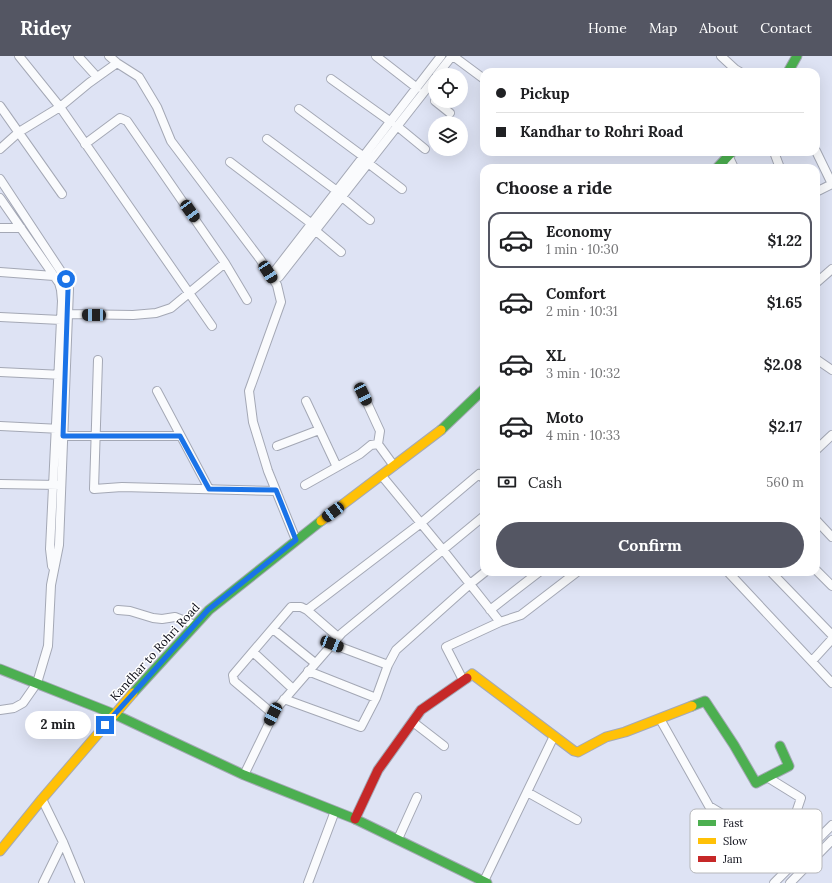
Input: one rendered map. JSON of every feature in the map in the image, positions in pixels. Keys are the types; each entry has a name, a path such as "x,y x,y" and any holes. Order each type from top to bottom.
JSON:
{"street":[{"path":"19,56 60,107 212,326"},
{"path":"78,56 97,77"},
{"path":"109,56 139,77 157,107 171,141 260,259 277,285 281,302 249,391 253,422 268,472 296,540"},
{"path":"376,56 428,96"},
{"path":"314,227 274,272 279,277 314,227 420,90 442,56"},
{"path":"443,68 453,56 480,76"},
{"path":"721,56 734,68"},
{"path":"790,68 797,56"},
{"path":"0,149 19,132 60,107 117,63"},
{"path":"331,79 394,124 424,149"},
{"path":"420,90 428,84"},
{"path":"0,106 62,194"},
{"path":"444,108 450,113"},
{"path":"300,110 402,189"},
{"path":"85,144 120,118 127,121 225,263 247,300"},
{"path":"267,139 340,194 370,220"},
{"path":"721,164 728,156"},
{"path":"818,156 832,184 820,190"},
{"path":"230,162 314,227 341,252"},
{"path":"0,179 66,279 68,289 65,317 61,431 57,485 59,545 51,585 48,646 37,683 23,704 14,708 0,710"},
{"path":"0,198 54,276 61,290 65,317"},
{"path":"0,228 21,228"},
{"path":"0,317 133,316 156,313 171,308 225,263"},
{"path":"820,280 832,269"},
{"path":"0,272 54,276"},
{"path":"98,360 94,489 122,487 276,490"},
{"path":"820,362 832,370"},
{"path":"0,372 62,375"},
{"path":"157,391 209,489"},
{"name":"Kandhar to Rohri Road","path":"0,851 114,714 208,610 296,540 444,429 480,393"},
{"path":"363,394 380,431 378,444 394,466"},
{"path":"306,401 338,467"},
{"path":"0,426 61,431 96,436 180,436"},
{"path":"277,446 319,430"},
{"path":"820,446 832,435"},
{"path":"305,485 360,454 371,445 378,444"},
{"path":"307,610 421,523 479,474 480,475"},
{"path":"382,476 500,622"},
{"path":"0,484 57,485"},
{"path":"244,774 273,714 284,699 338,637 480,519"},
{"path":"820,524 832,537"},
{"path":"820,574 832,586"},
{"path":"284,699 361,727 376,698 388,665 396,650 480,576"},
{"path":"490,610 534,576"},
{"path":"463,680 446,646 500,622 521,615 572,576"},
{"path":"732,576 832,683"},
{"path":"775,576 832,634"},
{"path":"273,714 234,681 233,675 291,607 301,607 307,610 338,637"},
{"path":"118,610 130,611 162,619 175,617 195,625"},
{"path":"272,629 315,663"},
{"path":"812,661 832,639"},
{"path":"332,644 388,665"},
{"path":"253,652 293,689"},
{"path":"0,670 114,714 244,774 355,819 486,882 554,736"},
{"path":"308,671 376,698"},
{"path":"355,819 378,770 421,710 472,674 574,751 578,752 611,735 625,732 705,701 734,745 756,783 789,766 780,746"},
{"path":"660,719 709,806 714,809"},
{"path":"412,722 444,746"},
{"path":"767,777 801,798 797,809"},
{"path":"527,792 577,820"},
{"path":"398,839 416,797"},
{"path":"42,799 63,842 80,883"},
{"path":"308,883 335,811"},
{"path":"822,835 832,825"},
{"path":"822,850 832,840"},
{"path":"43,883 63,842"},
{"path":"774,883 784,873"},
{"path":"790,883 800,873"}],"traffic: fast":[{"path":"790,68 797,56"},
{"path":"721,164 728,156"},
{"path":"441,430 480,393"},
{"path":"133,693 209,610 321,521"},
{"path":"0,669 114,714 244,775 355,819 487,883"},
{"path":"692,706 705,701 734,745 756,783 789,766 780,746"}],"traffic: slow":[{"path":"321,521 441,430"},
{"path":"467,678 472,674 574,751 578,752 606,737 625,732 692,706"},
{"path":"0,851 42,799 133,693"}],"traffic: jam":[{"path":"355,819 378,770 421,710 467,678"}],"route":[{"path":"66,279 68,289 63,436 180,436 209,489 276,490 296,540 208,610 105,725"}]}
